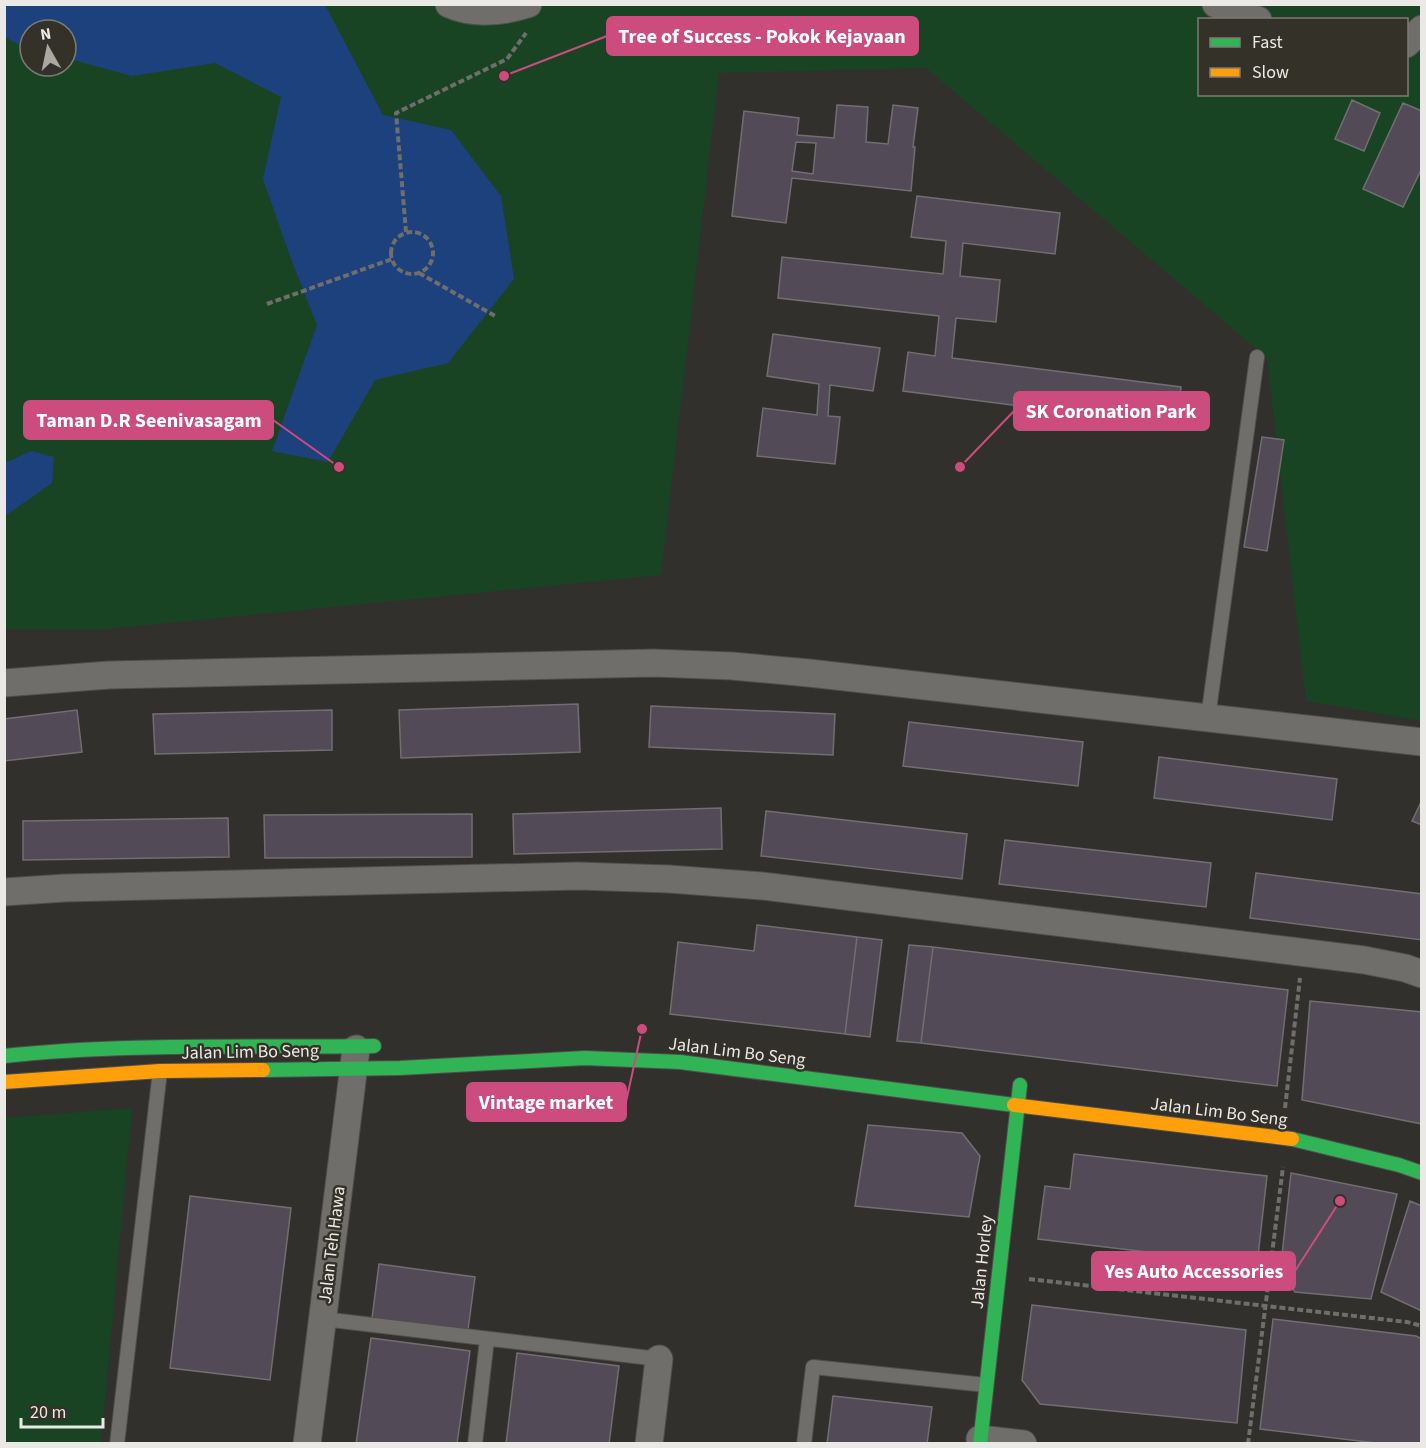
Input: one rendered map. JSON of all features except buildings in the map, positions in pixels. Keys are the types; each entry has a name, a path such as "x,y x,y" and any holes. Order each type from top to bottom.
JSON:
{"main road":[{"name":"Jalan Lim Bo Seng","path":"4,1056 39,1051 163,1046 355,1058 632,1059 734,1068 1018,1106 1288,1138 1400,1165 1422,1173"},
{"name":"Jalan Lim Bo Seng","path":"4,1082 355,1058 388,1046"},
{"name":"Jalan Horley","path":"980,1441 1020,1085"}],"street":[{"path":"449,4 456,8 482,11 512,9 528,4"},
{"path":"1216,4 1253,18"},
{"path":"1408,43 1422,29"},
{"path":"4,683 109,675 654,663 732,666 1422,742"},
{"path":"4,892 65,888 555,877 669,879 762,886 1364,960 1405,968 1422,974"},
{"name":"Jalan Teh Hawa","path":"307,1443 355,1058"},
{"path":"649,1443 659,1359"},
{"path":"980,1441 1023,1443"}],"lane":[{"path":"1208,718 1257,357"},
{"path":"117,1443 160,1071"},
{"path":"323,1319 659,1359"},
{"path":"475,1443 487,1339"},
{"path":"804,1443 813,1367 986,1385"}],"path":[{"path":"406,232 396,113 507,59 527,32"},
{"path":"406,232 423,234 433,247 431,263 418,273 410,274 402,271 395,266 392,259 394,242 406,232"},
{"path":"267,304 392,259"},
{"path":"418,273 497,317"},
{"path":"1284,1118 1303,953"},
{"path":"1248,1443 1288,1138"},
{"path":"999,1275 1407,1322 1422,1326"}],"green space":[{"path":"5,5 1421,5 1421,721 1306,701 1267,358 926,68 719,73 661,575 97,630 5,629"},
{"path":"132,1108 101,1443 5,1443 5,1118"}],"water":[{"path":"5,4 325,5 383,115 451,130 501,196 514,279 448,363 375,380 328,462 272,451 317,325 263,179 281,97 215,63 132,76 78,61 78,18 18,18 18,44 5,37"},
{"path":"31,451 54,457 52,483 5,516 5,463"}],"traffic: fast":[{"path":"4,1056 96,1049 374,1046"},
{"path":"263,1070 400,1068 585,1058 680,1062 1014,1105"},
{"path":"980,1444 1020,1085"},
{"path":"1292,1139 1399,1165 1422,1173"}],"traffic: slow":[{"path":"4,1082 160,1071 263,1070"},
{"path":"1014,1105 1292,1139"}],"place":[{"name":"Tree of Success - Pokok Kejayaan","path":"504,76"},
{"name":"Taman D.R Seenivasagam","path":"339,467"},
{"name":"SK Coronation Park","path":"960,467"},
{"name":"Vintage market","path":"642,1029"},
{"name":"Yes Auto Accessories","path":"1340,1201"}]}
